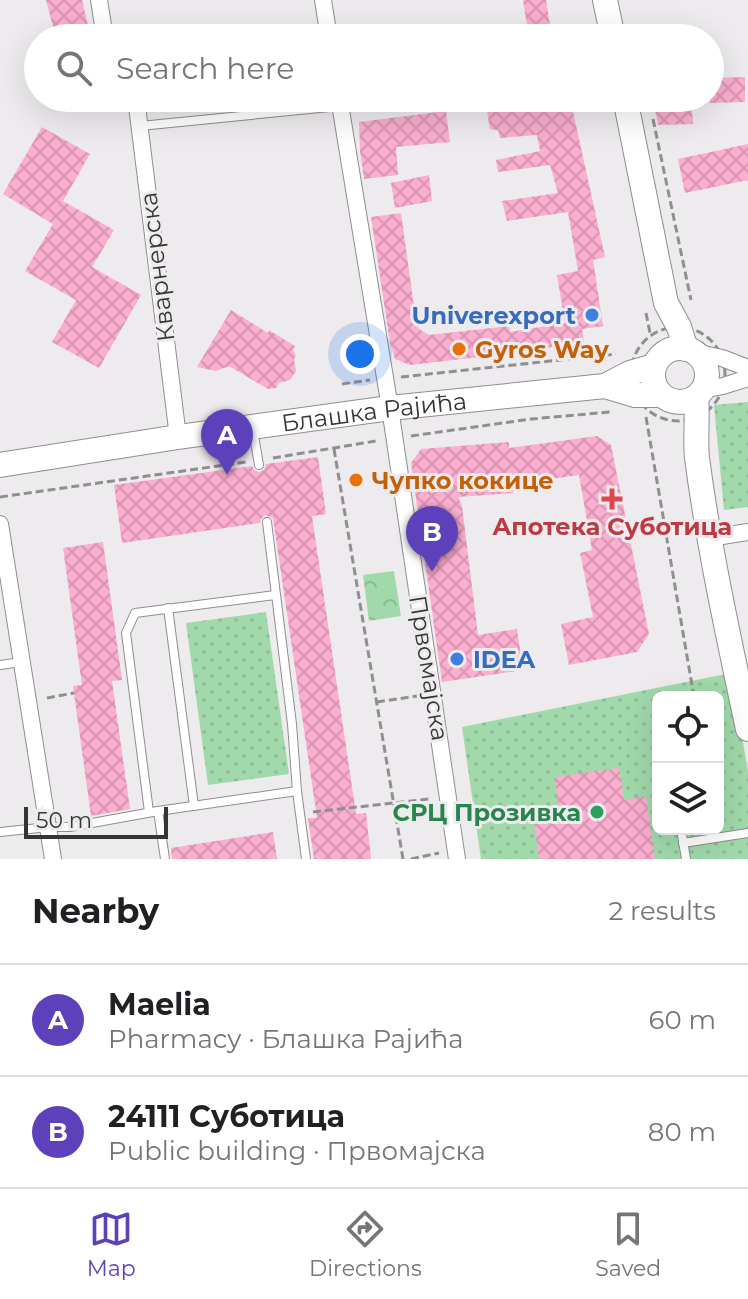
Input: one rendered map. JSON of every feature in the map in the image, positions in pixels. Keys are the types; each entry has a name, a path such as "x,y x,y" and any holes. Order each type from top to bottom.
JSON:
{"street":[{"path":"99,0 103,24"},
{"path":"323,0 327,24"},
{"path":"605,0 610,24"},
{"name":"Кварнерска","path":"138,112 178,437"},
{"name":"Првомајска","path":"342,112 390,408 456,854"},
{"path":"629,112 678,301 678,348 658,360 654,385 697,454 710,538 748,729"},
{"path":"680,339 748,368"},
{"path":"663,397 706,383 705,365 680,339"},
{"path":"663,397 748,378"},
{"name":"Блашка Рајића","path":"0,465 390,408 605,386 663,397"},
{"path":"0,524 53,859"},
{"path":"710,538 748,532"}],"lane":[{"path":"140,126 257,112"},
{"path":"252,427 258,463"},
{"path":"267,522 306,859"},
{"path":"165,859 154,812 126,633 135,613 275,595"},
{"path":"168,608 194,806"},
{"path":"0,665 21,662"},
{"path":"0,832 70,827 297,791"},
{"path":"683,843 748,833"},
{"path":"682,835 686,859"}],"path":[{"path":"652,114 678,301"},
{"path":"0,497 258,463 394,438 663,397 725,372 716,347 697,331 680,339 650,335 633,358 663,397 693,691"},
{"path":"391,378 663,397"},
{"path":"334,448 403,859"},
{"path":"47,698 74,693"},
{"path":"377,702 432,694"},
{"path":"300,814 448,797"},
{"path":"411,859 456,854"}],"green space":[{"path":"748,402 748,507 724,510 714,405"},
{"path":"394,571 401,616 369,621 363,575"},
{"path":"266,612 289,774 208,785 186,623"},
{"path":"731,673 748,771 748,859 481,859 462,727"}],"building":[{"path":"46,0 82,0 88,24 52,24"},
{"path":"523,0 546,0 550,24 527,24"},
{"path":"745,77 745,102 724,103 724,78"},
{"path":"446,112 450,142 396,147 398,175 364,179 359,122"},
{"path":"487,112 573,112 605,257 593,260 603,326 582,329 584,342 410,365 395,359 390,343 371,217 401,213 416,321 419,329 429,335 509,326 510,332 565,323 557,275 578,271 568,212 507,221 502,201 558,193 550,165 498,172 496,160 540,151 537,135 500,138 498,130 490,129"},
{"path":"656,112 692,112 693,124 658,125"},
{"path":"42,127 90,154 63,201 114,230 92,267 141,295 99,368 52,342 76,300 25,271 53,224 3,194"},
{"path":"748,144 748,180 685,193 678,159"},
{"path":"429,175 432,201 395,208 391,183"},
{"path":"231,310 295,346 296,371 290,380 268,389 229,366 216,371 197,367"},
{"path":"597,436 611,445 649,634 637,652 569,665 561,624 593,617 580,553 592,550 579,475 514,484 513,493 458,497 462,506 478,635 517,629 523,670 442,682 411,463 421,449 509,442 509,448"},
{"path":"318,457 326,514 312,516 356,814 366,813 371,859 314,859 308,818 317,818 273,518 265,515 260,523 122,543 114,485 252,466 259,472 264,470 266,464"},
{"path":"103,542 122,680 112,681 130,809 91,816 73,686 82,685 63,548"},
{"name":"СРЦ Прозивка","path":"619,768 624,800 646,796 655,859 539,859 533,814 559,810 555,777"},
{"path":"273,832 277,859 172,859 171,848"}],"place":[{"name":"Univerexport","path":"592,315"},
{"name":"Gyros Way","path":"459,349"},
{"name":"Maelia","path":"227,475"},
{"name":"Чупко кокице","path":"356,480"},
{"name":"Апотека Суботица","path":"612,499"},
{"name":"24111 Суботица","path":"432,572"},
{"name":"IDEA","path":"457,659"},
{"name":"СРЦ Прозивка","path":"597,812"}]}
